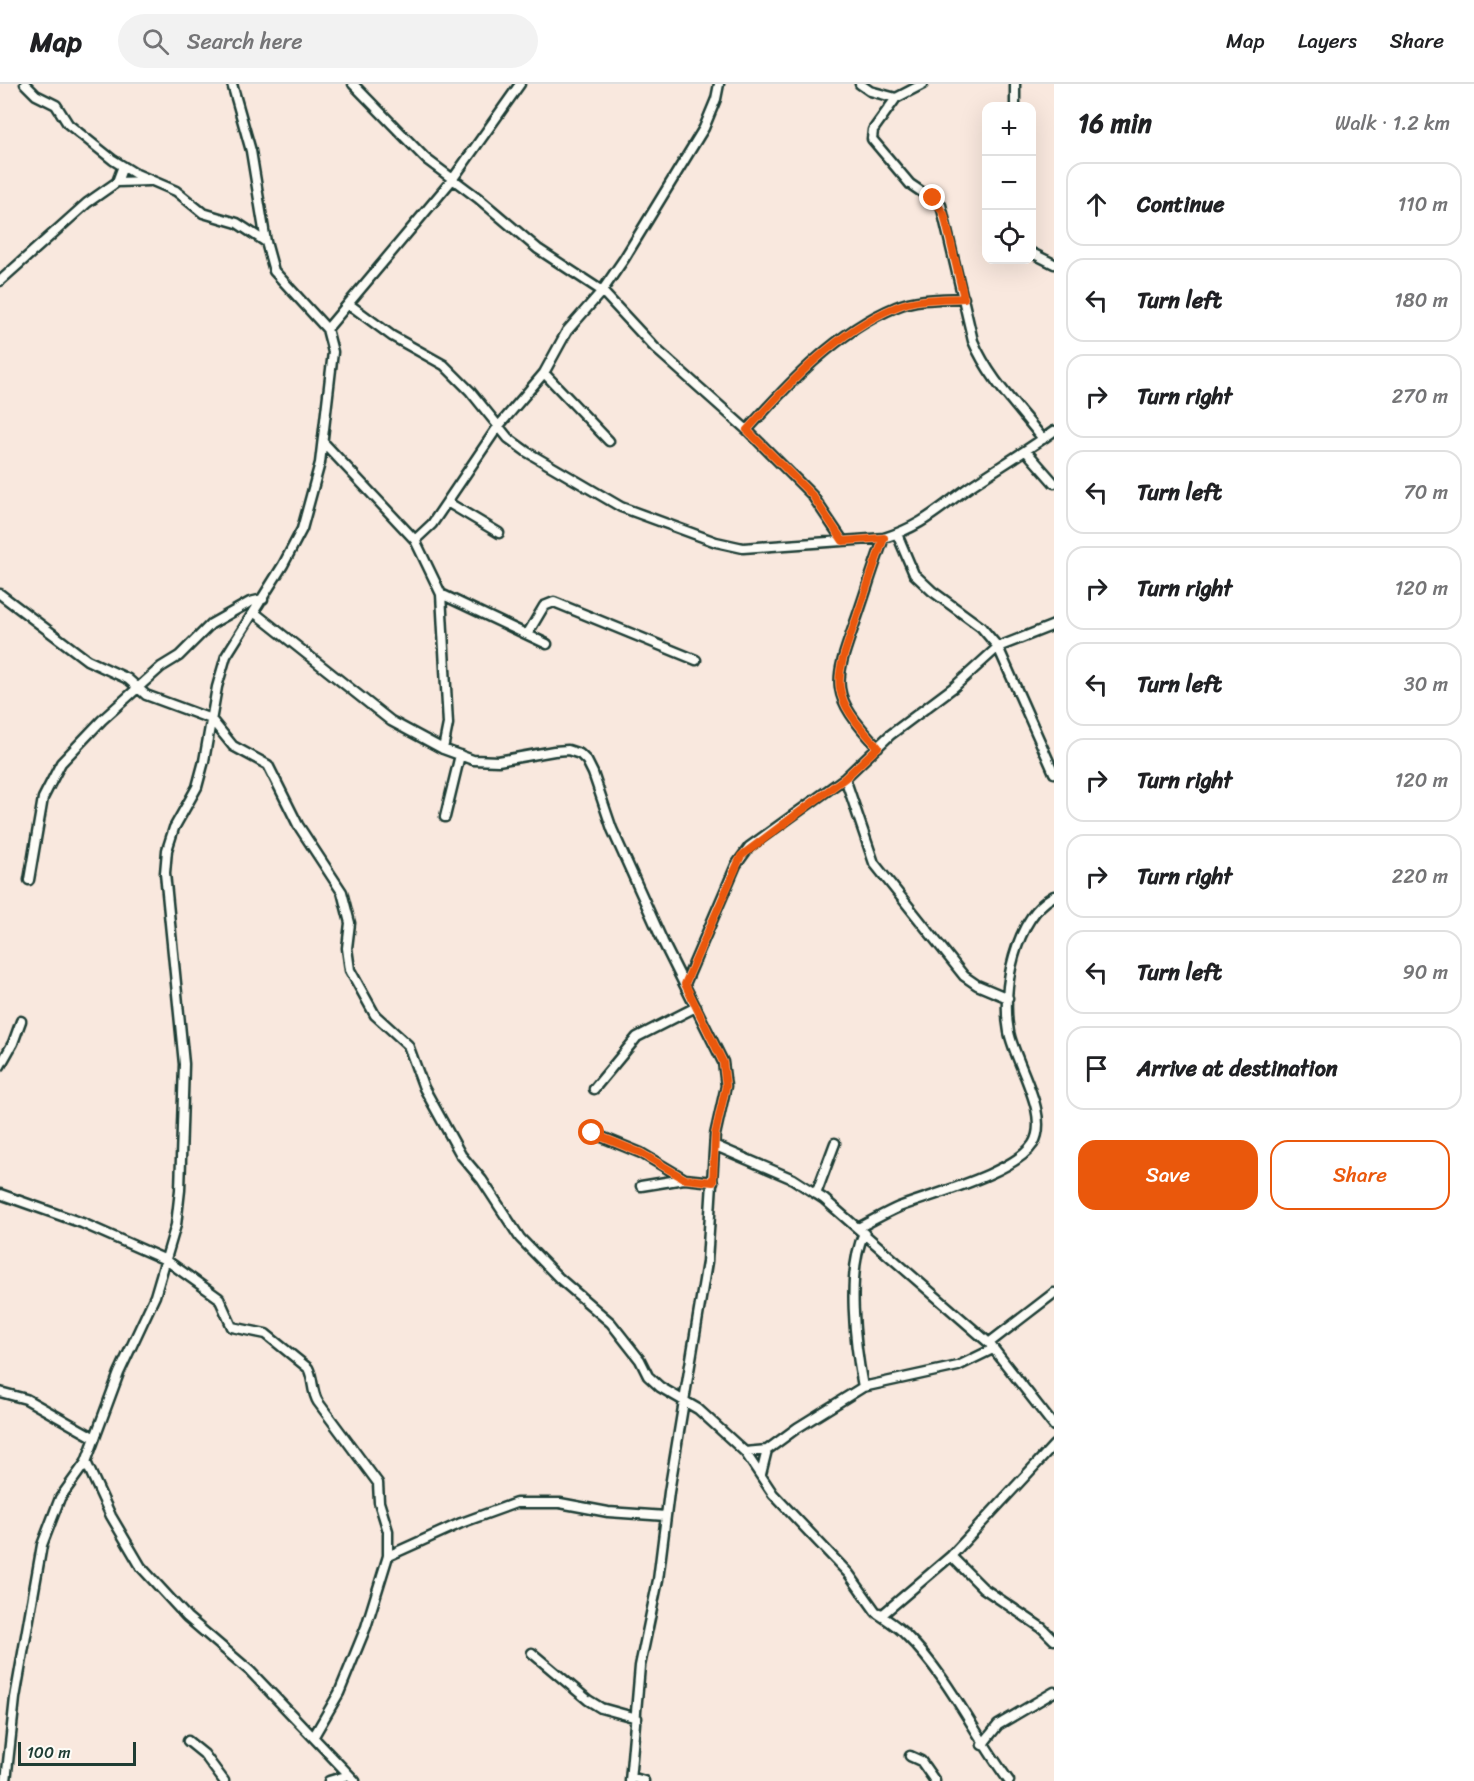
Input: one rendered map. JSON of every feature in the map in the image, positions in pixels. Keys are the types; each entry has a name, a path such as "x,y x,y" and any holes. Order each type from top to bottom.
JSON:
{"street":[{"path":"25,84 36,95 56,105 68,124 123,166 176,191 202,213 237,223 266,242"},
{"path":"6,1781 15,1698 42,1545 60,1498 86,1462 119,1373 155,1296 176,1225 180,1190 184,1064 165,873 167,850 174,828 197,787 226,656 255,613 302,529 313,495 324,442 333,352 327,329 274,271 266,242 251,151 232,84"},
{"path":"353,84 426,159 478,198 538,249 602,291 655,348 747,430 812,495 843,541"},
{"path":"327,329 350,305 452,180 520,84"},
{"path":"415,540 432,524 497,428 544,373 567,331 602,291 624,259 704,128 716,99 719,84"},
{"path":"860,84 870,91 896,98"},
{"path":"923,84 896,98 873,130 872,139 910,184 941,206 973,341 980,359 990,376 1043,439"},
{"path":"1015,84 1015,102"},
{"path":"117,182 123,166"},
{"path":"0,281 87,203 117,182 152,181"},
{"path":"1036,255 1054,264"},
{"path":"747,430 788,385 818,358 865,324 896,307 920,301 964,298"},
{"path":"350,305 392,336 444,365 470,391 497,428 527,453 621,507 716,542 743,548 884,538 897,534 926,520 968,488 1054,431"},
{"path":"544,373 609,441"},
{"path":"324,442 415,540 441,594 448,714 443,749"},
{"path":"1026,451 1054,483"},
{"path":"447,502 499,533"},
{"path":"897,534 914,573 981,627 998,647 1054,773"},
{"path":"878,747 858,726 846,706 838,673 884,538"},
{"path":"0,594 87,660 115,671 146,695 211,719 233,746 268,765 298,825 342,892 350,923 346,948 351,970 375,1015 408,1045 424,1088 460,1155 482,1180 520,1238 559,1278 611,1323 640,1360 648,1376 660,1387 685,1400 745,1452 773,1494 849,1574 876,1612 906,1634 933,1666 982,1745 1010,1781"},
{"path":"441,594 548,644"},
{"path":"29,880 43,798 51,779 77,746 137,688 179,656 211,624 250,602 263,599"},
{"path":"528,633 544,606 554,602 696,660"},
{"path":"255,613 391,721 443,749 473,760 498,761 568,750 580,754 587,760 612,829 726,1075 715,1135 707,1262 666,1516 658,1580 640,1666 631,1779 644,1781"},
{"path":"685,984 741,856 845,778 908,720 954,687 998,647 1054,625"},
{"path":"445,817 460,755"},
{"path":"845,778 868,850 886,880 964,976 977,985 1008,998"},
{"path":"863,1387 858,1360 854,1271 861,1230 896,1208 985,1176 1021,1158 1034,1143 1039,1114 1017,1061 1008,1030 1008,998 1016,951 1024,930 1032,915 1043,902 1054,896"},
{"path":"594,1089 637,1036 696,1007"},
{"path":"0,1066 13,1043 21,1021"},
{"path":"592,1133 641,1153 685,1179"},
{"path":"816,1194 835,1143"},
{"path":"716,1146 766,1166 816,1194 861,1230 991,1346 1054,1426"},
{"path":"641,1186 685,1179 713,1182"},
{"path":"0,1194 82,1223 166,1260 219,1298 232,1327 266,1334 308,1368 311,1374 312,1392 318,1402 378,1483 379,1502 388,1531 388,1556 366,1627 339,1693 314,1736"},
{"path":"745,1452 767,1450 797,1428 863,1387 958,1366 991,1346 1054,1293"},
{"path":"0,1392 26,1399 95,1438"},
{"path":"876,1612 883,1614 889,1611 951,1556 1054,1445"},
{"path":"761,1474 767,1450"},
{"path":"86,1462 111,1516 141,1567 187,1617 250,1671 352,1778"},
{"path":"388,1556 461,1523 516,1503 560,1503 615,1513 666,1516"},
{"path":"951,1556 982,1588 1042,1628 1054,1640"},
{"path":"532,1653 601,1708 637,1718"},
{"path":"982,1745 998,1725 1054,1692"},
{"path":"188,1741 204,1754 224,1781"},
{"path":"910,1756 921,1761 935,1781"},
{"path":"329,1781 352,1778"}],"route":[{"path":"592,1133 641,1153 685,1179 713,1182 715,1135 726,1086 726,1075 723,1062 685,984 735,865 741,856 749,847 808,807 845,778 878,747 858,726 846,706 840,690 838,673 884,538 843,541 812,495 747,430 788,385 818,358 865,324 896,307 920,301 964,298 944,214 941,206 933,198"}]}
